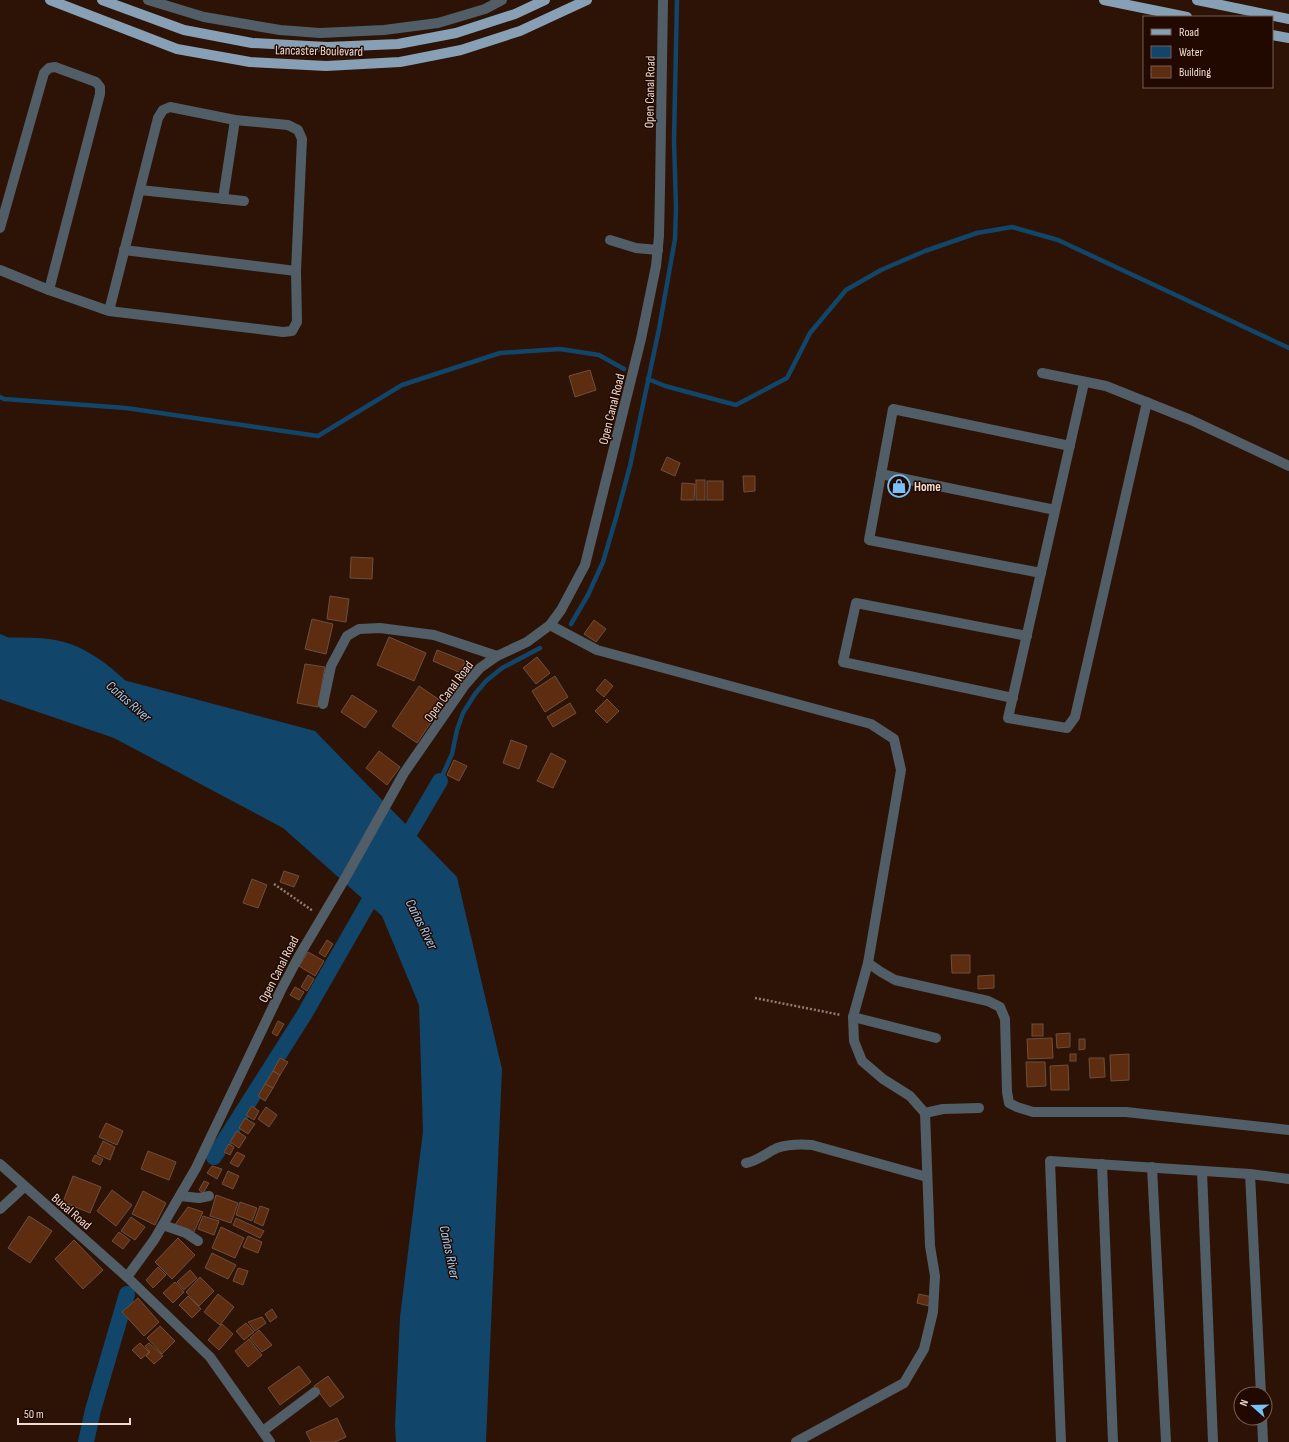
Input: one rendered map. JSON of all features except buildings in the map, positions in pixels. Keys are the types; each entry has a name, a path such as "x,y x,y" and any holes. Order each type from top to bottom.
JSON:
{"main road":[{"name":"Lancaster Boulevard","path":"50,0 177,49 250,62 326,66 400,62 461,50 520,31 586,0"},
{"name":"Lancaster Boulevard","path":"102,0 184,30 252,43 327,47 398,44 456,32 515,14 545,0"},
{"path":"1104,0 1181,16"},
{"path":"1197,0 1289,19"},
{"path":"1273,35 1289,38"}],"street":[{"path":"148,0 204,17 280,30 320,33 384,30 438,24 485,9 502,0"},
{"name":"Open Canal Road","path":"127,1277 163,1225 196,1168 281,990 321,916 347,875 404,773 465,685 480,668 497,656 527,642 550,625 561,610 585,565 641,339 656,266 658,250 663,0"},
{"path":"0,228 44,73 48,68 55,67 96,82 100,88 100,94 49,290"},
{"path":"0,270 49,290 109,311 283,332 292,331 297,322 296,271 302,139 298,130 288,126 235,120 170,107 163,110 158,118 109,311"},
{"path":"223,199 235,120"},
{"path":"140,190 244,201"},
{"path":"610,240 636,248 658,250"},
{"path":"124,250 296,271"},
{"path":"1042,373 1084,383 1106,386 1191,420 1289,466"},
{"path":"1084,383 1008,718 1067,728 1075,717 1147,402"},
{"path":"1041,573 869,540 893,409 1070,446"},
{"path":"881,474 1055,510"},
{"path":"1013,698 843,662 856,603 1027,636"},
{"path":"550,625 597,650 871,724 894,739 901,770 868,963 853,1018 854,1041 862,1061 883,1079 910,1096 925,1113 930,1246 935,1276 933,1312 924,1348 904,1383 796,1442"},
{"path":"323,704 331,666 348,636 360,629 380,628 434,635 497,656"},
{"path":"868,963 895,980 988,1001 1000,1007 1005,1019 1007,1092 1009,1103 1017,1107 1033,1112 1126,1112 1289,1130"},
{"path":"853,1018 936,1038"},
{"path":"925,1113 943,1108 979,1108"},
{"path":"746,1163 753,1162 778,1148 794,1144 812,1145 927,1177"},
{"path":"1061,1442 1050,1161 1250,1174 1289,1179"},
{"name":"Bucal Road","path":"0,1164 127,1277 210,1357 270,1442"},
{"path":"1102,1164 1113,1442"},
{"path":"1152,1168 1166,1442"},
{"path":"1202,1171 1213,1442"},
{"path":"1250,1174 1260,1386"},
{"path":"0,1209 24,1186"},
{"path":"180,1196 198,1198 209,1196"},
{"path":"163,1225 186,1233 198,1241"},
{"path":"263,1431 315,1392"},
{"path":"1262,1426 1263,1442"}],"path":[{"path":"274,884 321,916"},
{"path":"756,998 853,1018"}],"water":[{"path":"0,634 86,670 315,731 457,877 502,1069 486,1442 396,1442 395,1425 400,1317 423,1131 419,1005 382,916 283,828 114,738 0,699"}],"waterway":[{"path":"571,624 588,595 603,562 616,518 630,466 659,329 675,239 676,208 674,140 677,0"},
{"path":"648,379 665,386 736,405 787,378 810,333 846,290 881,270 925,251 977,233 1012,227 1058,240 1289,348"},
{"path":"0,397 4,399 126,408 318,436 402,385 500,353 560,349 599,355 624,369"},
{"path":"440,781 452,754 457,730 463,713 475,694 486,681 502,668 540,648"},
{"name":"Cañas River","path":"0,651 46,652 62,655 81,663 99,675 122,696"},
{"path":"400,849 440,781"},
{"path":"214,1157 304,1015 379,884"},
{"path":"86,1442 93,1410 127,1294"}],"place":[{"name":"Home","path":"899,486"}]}
